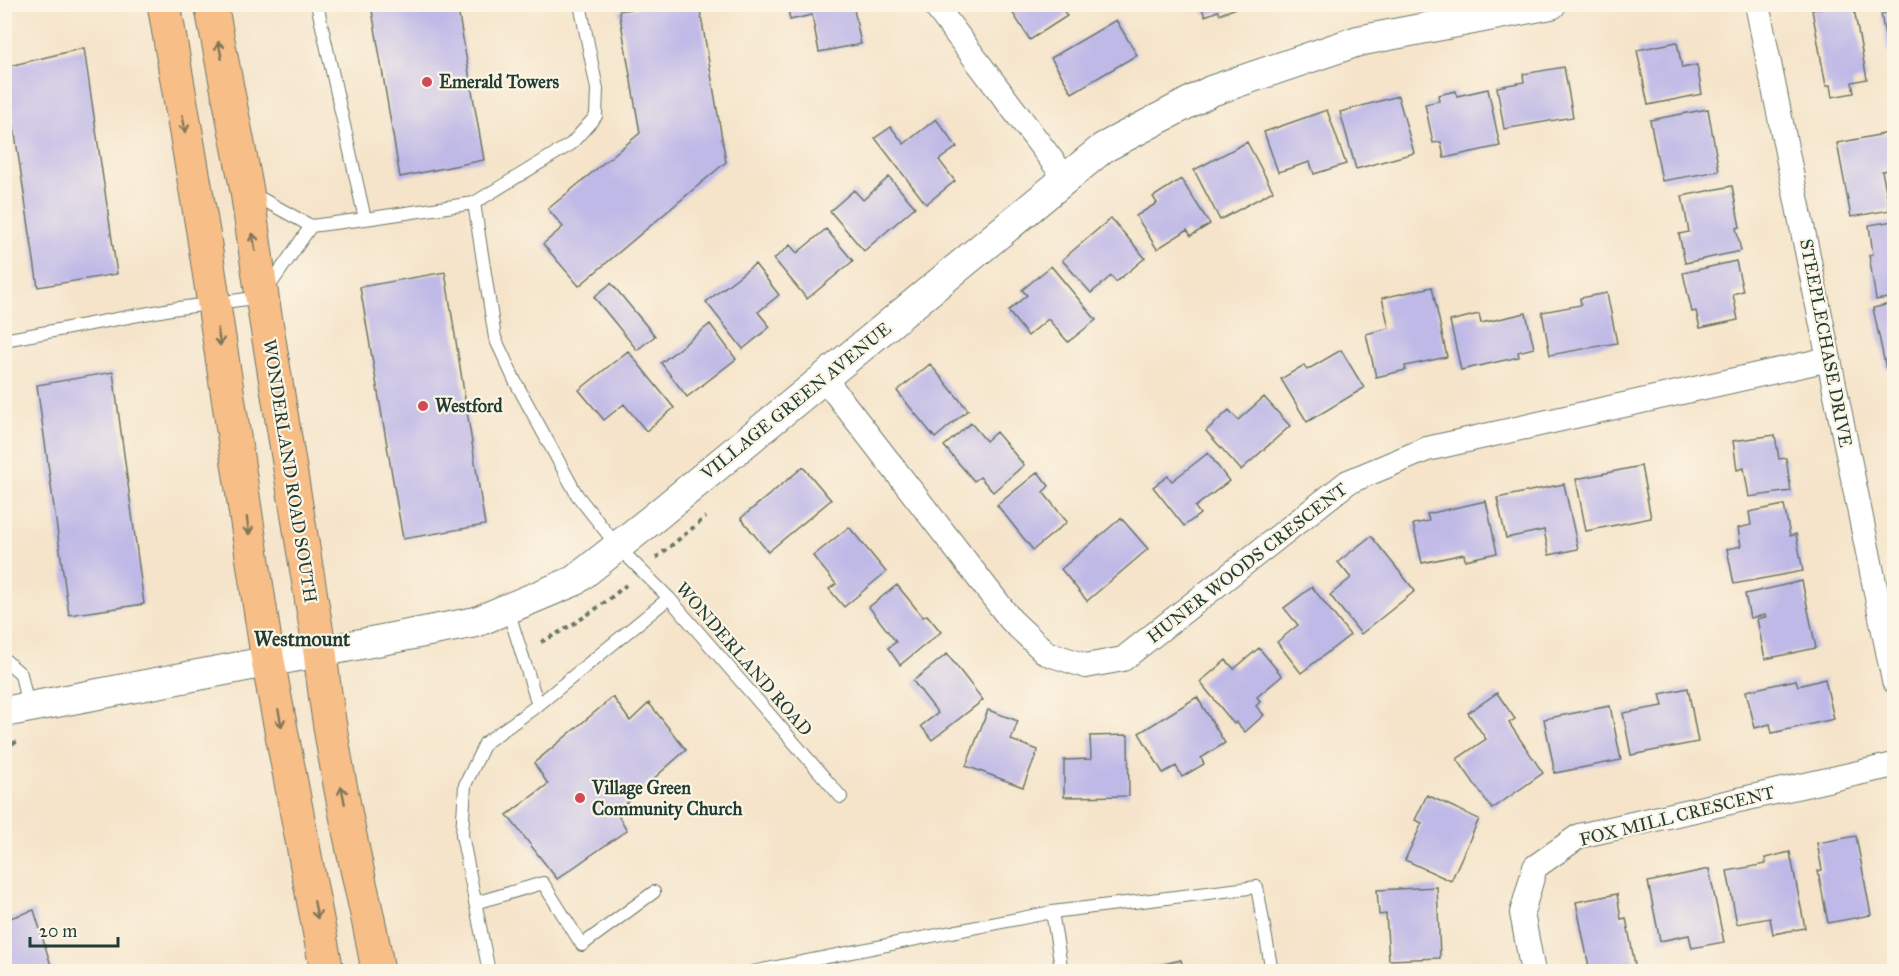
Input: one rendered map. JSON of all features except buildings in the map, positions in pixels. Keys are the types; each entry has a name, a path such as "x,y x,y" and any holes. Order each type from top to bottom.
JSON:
{"main road":[{"path":"164,4 268,661 327,972"},
{"name":"WONDERLAND ROAD SOUTH","path":"211,4 247,191 320,652 324,695 378,972"}],"street":[{"path":"934,4 1066,179"},
{"name":"VILLAGE GREEN AVENUE","path":"16,709 476,622 574,581 1103,148 1211,91 1358,41 1551,4"},
{"name":"STEEPLECHASE DRIVE","path":"1757,4 1894,681"},
{"name":"HUNER WOODS CRESCENT","path":"824,378 1011,620 1046,653 1086,666 1123,659 1348,482 1427,449 1829,359"},
{"name":"FOX MILL CRESCENT","path":"1533,972 1522,913 1535,867 1579,836 1894,765"}],"lane":[{"path":"318,4 365,219"},
{"path":"247,191 311,226 474,203 571,144 596,116 597,88 580,4"},
{"name":"WONDERLAND ROAD","path":"474,203 495,338 515,381 577,495 618,547 669,598 841,797"},
{"path":"4,340 171,309 262,297 311,226"},
{"path":"489,972 462,835 465,785 485,743 538,705 669,598"},
{"path":"508,609 538,705"},
{"path":"4,659 21,674 16,709"},
{"path":"475,903 543,883 582,945 654,892"},
{"path":"758,971 1052,912 1257,886 1272,972"},
{"path":"1052,912 1062,972"}],"path":[{"path":"541,642 600,608 642,571"},
{"path":"4,746 18,742"}],"place":[{"name":"Emerald Towers","path":"427,82"},
{"name":"Westford","path":"423,406"},
{"name":"Village Green Community Church","path":"580,798"}],"district":[{"name":"Westmount","path":"302,639"}]}
